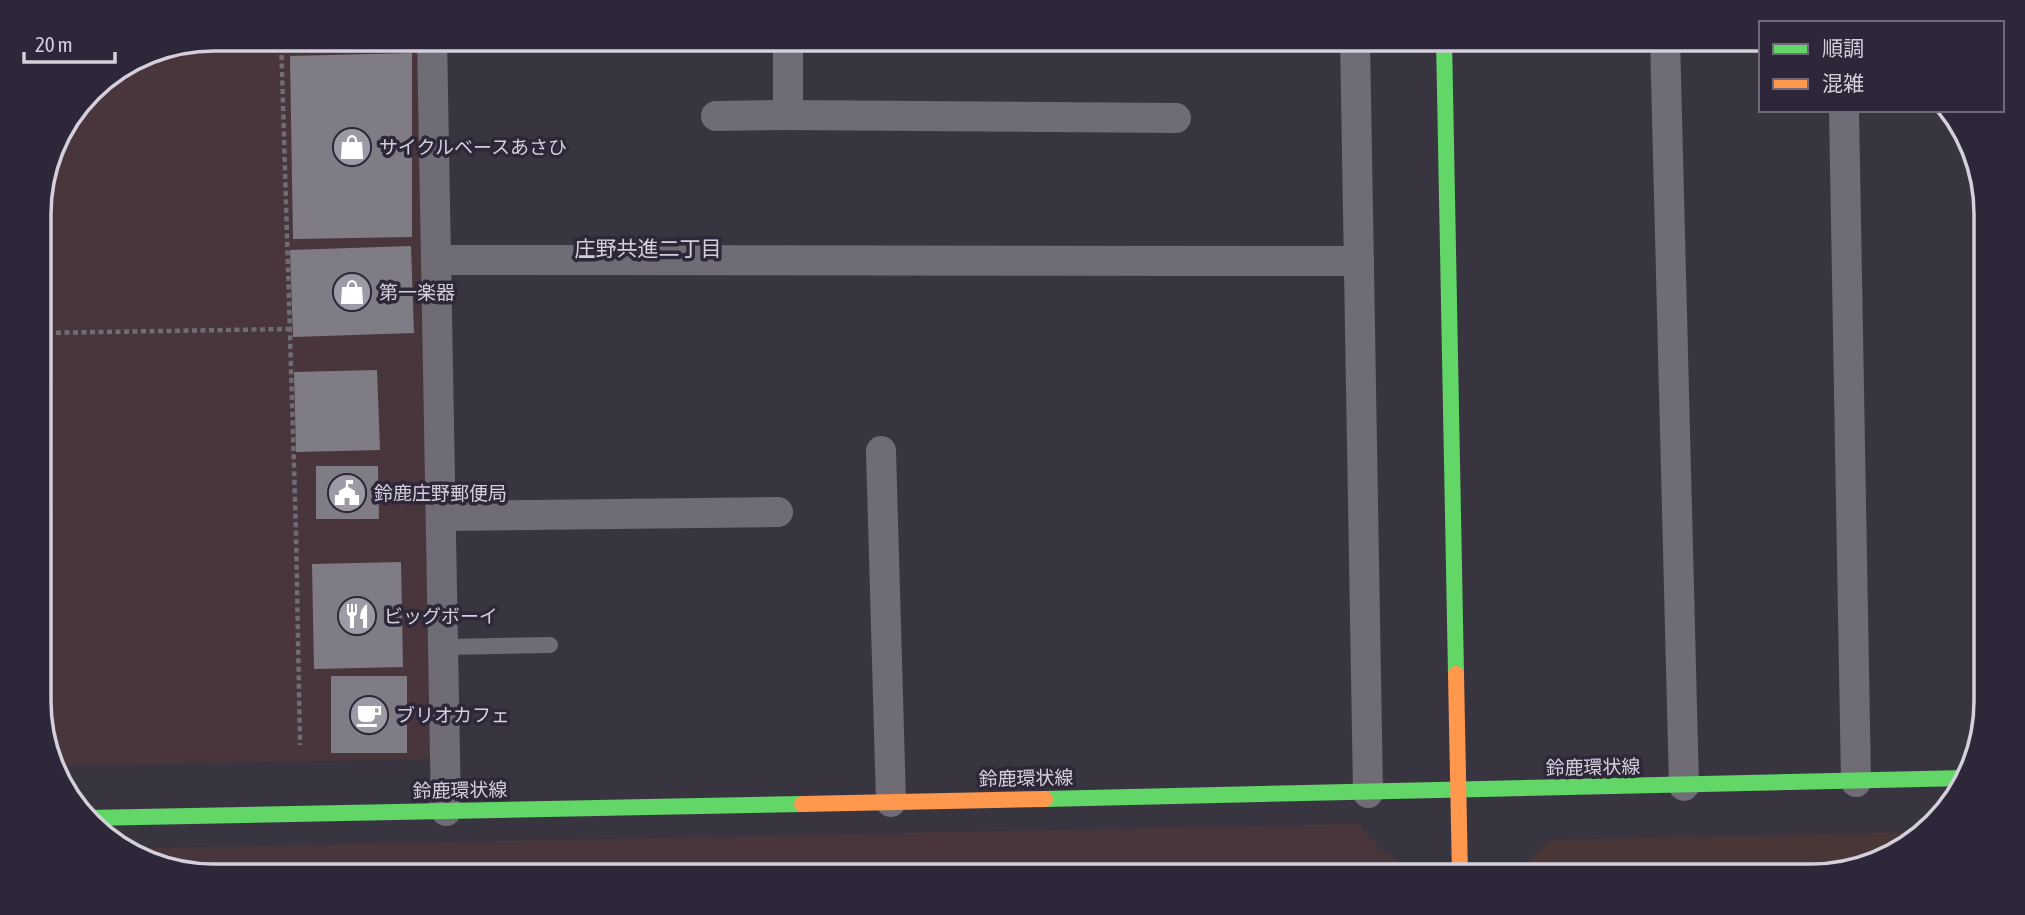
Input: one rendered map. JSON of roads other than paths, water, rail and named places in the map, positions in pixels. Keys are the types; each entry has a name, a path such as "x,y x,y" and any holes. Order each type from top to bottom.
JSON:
{"main road":[{"path":"1444,51 1460,864"},
{"name":"鈴鹿環状線","path":"99,818 1368,793 1954,778"}],"street":[{"path":"432,51 446,811"},
{"path":"788,51 788,115"},
{"path":"1355,51 1368,793"},
{"path":"1665,51 1684,786"},
{"path":"1844,112 1856,782"},
{"path":"716,116 1176,118"},
{"path":"436,260 1359,261"},
{"path":"881,451 891,802"},
{"path":"441,516 778,512"}],"lane":[{"path":"443,647 550,645"}],"place":[{"name":"サイクルベースあさひ","path":"352,147"},
{"name":"第一楽器","path":"352,292"},
{"name":"鈴鹿庄野郵便局","path":"347,493"},
{"name":"ビッグボーイ","path":"357,616"},
{"name":"ブリオカフェ","path":"369,715"}],"district":[{"name":"庄野共進二丁目","path":"648,248"}]}
